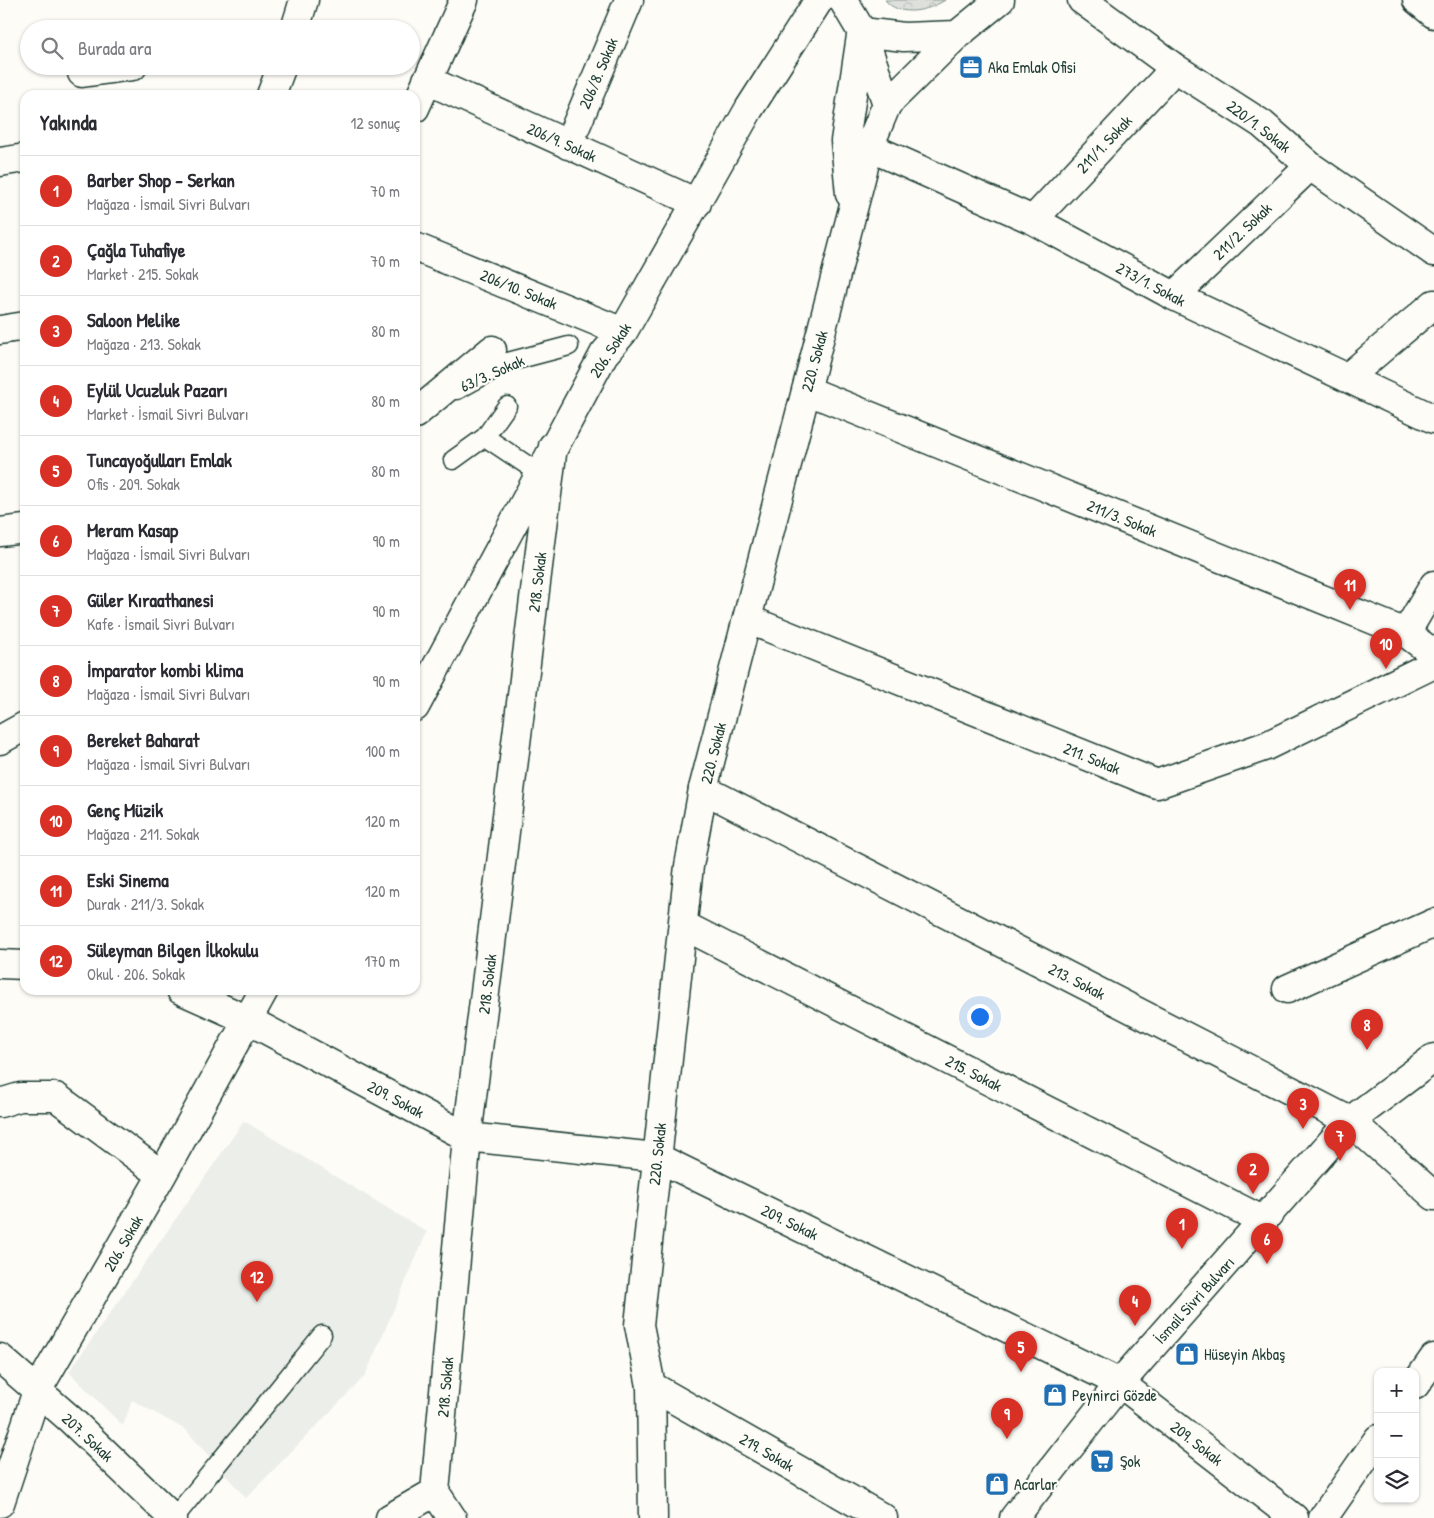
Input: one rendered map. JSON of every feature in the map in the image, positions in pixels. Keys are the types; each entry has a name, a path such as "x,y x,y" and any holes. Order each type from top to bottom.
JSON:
{"street":[{"path":"298,20 304,0"},
{"path":"420,96 464,0"},
{"name":"206/8. Sokak","path":"568,146 629,0"},
{"name":"206. Sokak","path":"420,698 604,354 623,332 749,109 819,0"},
{"path":"843,0 862,32 887,104"},
{"name":"220. Sokak","path":"653,1518 651,1386 640,1325 656,1157 689,866 703,790 870,147 887,104 958,35 1000,0"},
{"name":"220/1. Sokak","path":"1082,0 1175,68 1262,124 1310,166 1434,252"},
{"path":"1417,0 1434,14"},
{"path":"862,32 904,37 958,35"},
{"path":"851,216 845,141 862,32"},
{"name":"211/1. Sokak","path":"1033,220 1175,68"},
{"path":"273,90 279,75"},
{"name":"206/9. Sokak","path":"427,80 568,146 697,203"},
{"name":"273/1. Sokak","path":"870,147 1033,220 1174,296 1434,419"},
{"path":"0,162 20,159"},
{"name":"211/2. Sokak","path":"1174,296 1310,166"},
{"name":"206/10. Sokak","path":"420,249 623,332"},
{"path":"1346,378 1434,304"},
{"path":"0,330 20,327"},
{"name":"63/3. Sokak","path":"420,410 492,350"},
{"name":"211/3. Sokak","path":"806,390 1406,633 1434,654"},
{"name":"218. Sokak","path":"435,1492 467,1137 554,446"},
{"path":"0,532 20,530"},
{"path":"1406,633 1434,585"},
{"name":"211. Sokak","path":"747,619 1157,784 1266,746 1434,664"},
{"path":"0,740 20,729"},
{"name":"213. Sokak","path":"703,790 1350,1121 1434,1196"},
{"path":"1287,990 1434,923"},
{"name":"215. Sokak","path":"683,925 1264,1221"},
{"path":"0,964 20,965"},
{"name":"209. Sokak","path":"192,995 248,1020 467,1137 656,1157 1120,1383 1294,1518"},
{"name":"206. Sokak","path":"0,1504 37,1391 162,1175 261,995"},
{"name":"İsmail Sivri Bulvarı","path":"1014,1518 1120,1383 1350,1121 1434,1058"},
{"path":"0,1103 20,1097 56,1097 162,1175"},
{"name":"207. Sokak","path":"0,1358 173,1518"},
{"path":"1419,1379 1434,1358"},
{"name":"219. Sokak","path":"651,1386 884,1518"},
{"path":"1322,1518 1374,1445"},
{"path":"390,1518 435,1492 452,1518"}],"lane":[{"name":"63/3. Sokak","path":"444,390 460,390 508,362 569,346"},
{"path":"453,460 485,437 507,406"},
{"path":"485,437 539,473"},
{"path":"173,1518 322,1335"}],"shaded area":[{"path":"244,1121 427,1232 365,1376 246,1498 186,1430 132,1400 123,1426 69,1372"}],"green space":[{"path":"885,0 945,0 922,10 906,11 891,6"}],"place":[{"name":"Aka Emlak Ofisi","path":"971,67"},
{"name":"Eski Sinema","path":"1350,610"},
{"name":"Genç Müzik","path":"1386,669"},
{"name":"İmparator kombi klima","path":"1367,1050"},
{"name":"Saloon Melike","path":"1303,1129"},
{"name":"Güler Kıraathanesi","path":"1340,1161"},
{"name":"Çağla Tuhafiye","path":"1253,1194"},
{"name":"Barber Shop - Serkan","path":"1182,1249"},
{"name":"Meram Kasap","path":"1267,1264"},
{"name":"Süleyman Bilgen İlkokulu","path":"257,1302"},
{"name":"Eylül Ucuzluk Pazarı","path":"1135,1326"},
{"name":"Hüseyin Akbaş","path":"1187,1354"},
{"name":"Tuncayoğulları Emlak","path":"1021,1372"},
{"name":"Peynirci Gözde","path":"1055,1395"},
{"name":"Bereket Baharat","path":"1007,1439"},
{"name":"Şok","path":"1102,1461"},
{"name":"Acarlar","path":"997,1484"}]}
